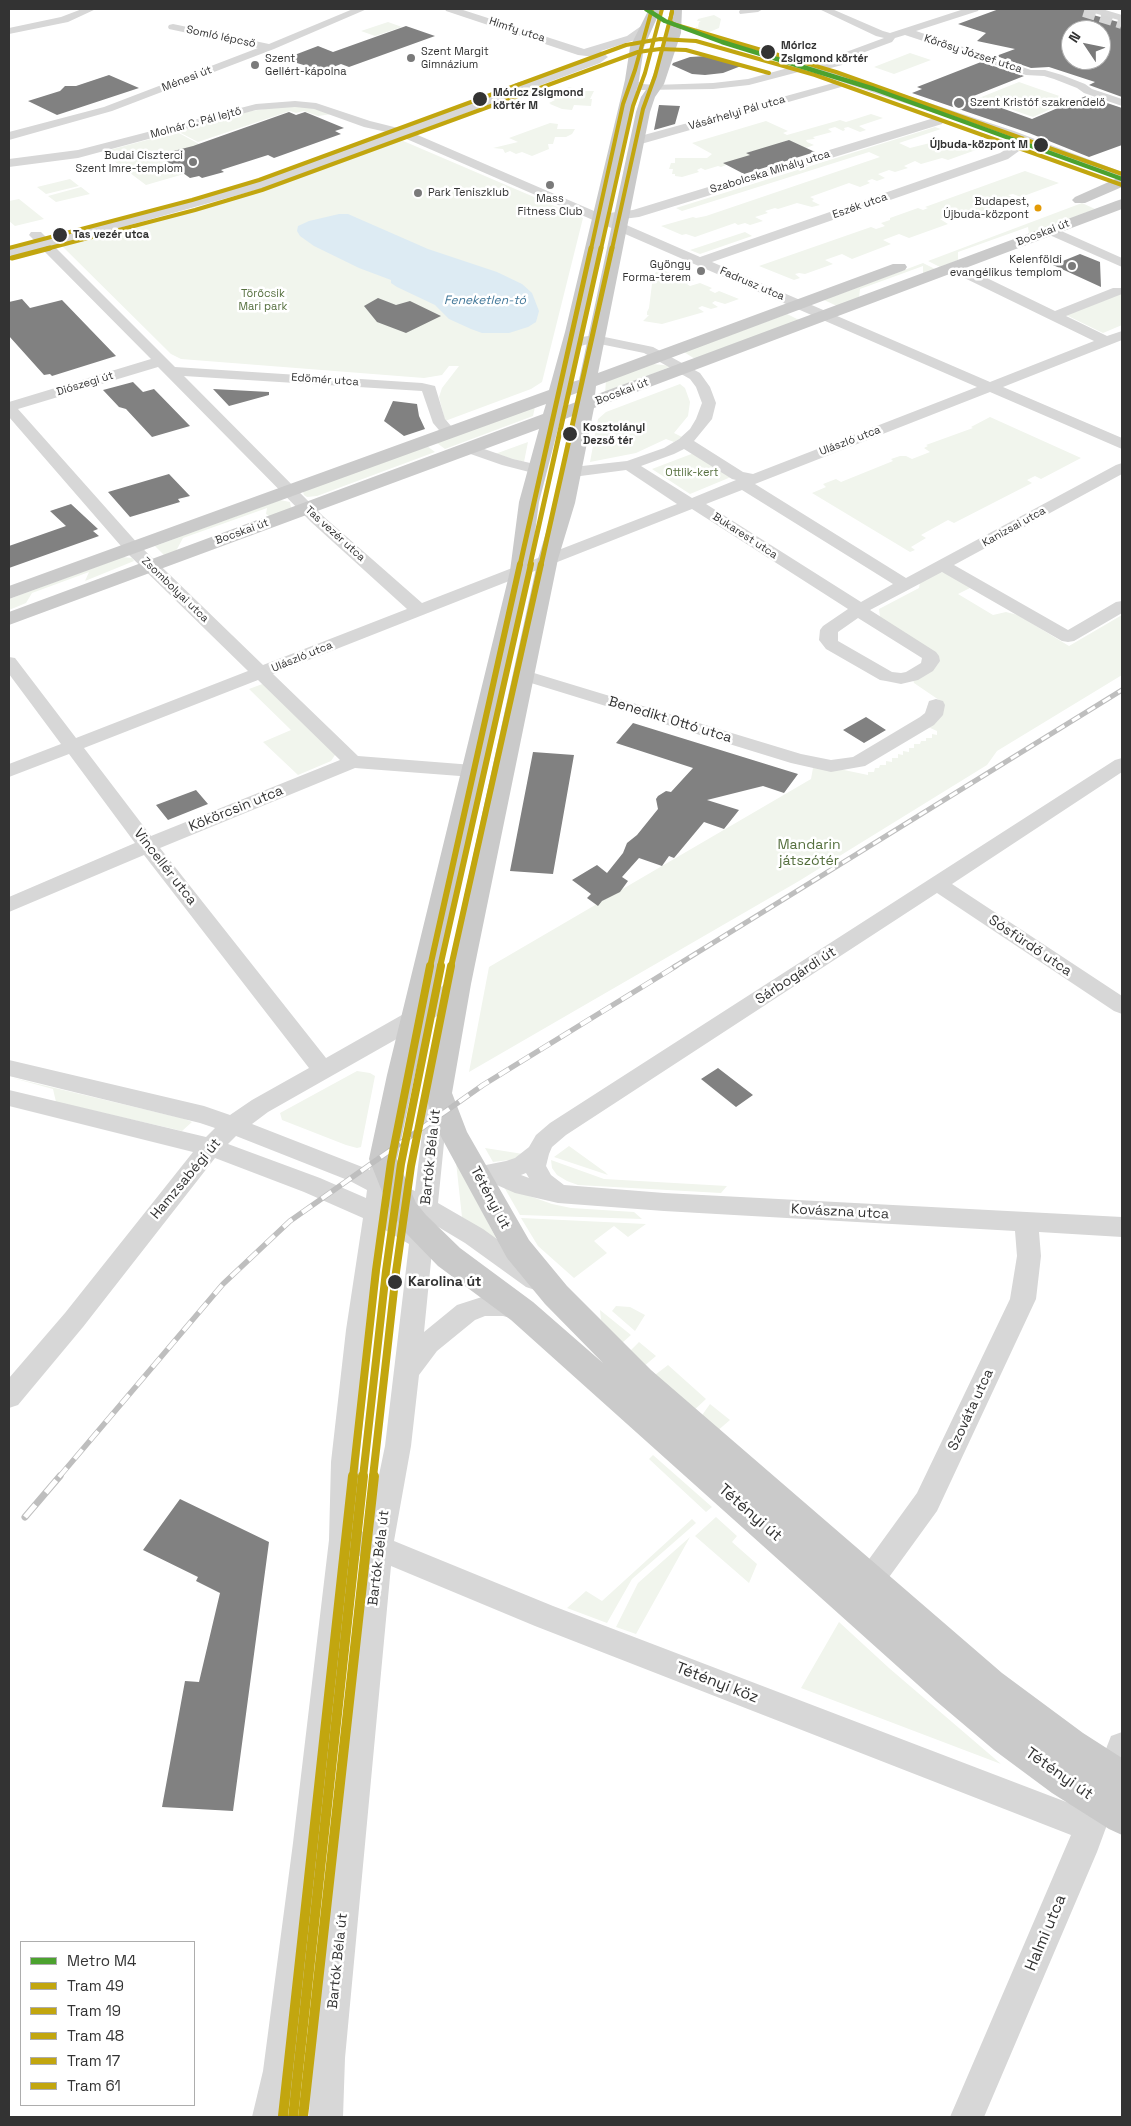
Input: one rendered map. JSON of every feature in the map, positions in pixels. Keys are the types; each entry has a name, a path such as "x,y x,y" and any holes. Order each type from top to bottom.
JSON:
{"main road":[{"path":"384,1188 414,1019 520,570 529,502 571,346 632,81 637,47 655,9"},
{"name":"Bartók Béla út","path":"438,1093 458,984 548,559 565,503 584,420 587,383 595,339 643,112 674,34 676,9"},
{"name":"Bocskai út","path":"1062,206 1121,183"},
{"name":"Bocskai út","path":"9,619 467,448 585,406 1122,204"},
{"name":"Bocskai út","path":"9,593 661,356 911,262"},
{"path":"551,417 573,399 587,383"},
{"name":"Tétényi út","path":"438,1093 454,1133 481,1167 518,1248 556,1295 640,1380 869,1582 1111,1791"},
{"name":"Tétényi út","path":"384,1188 449,1257 522,1311 949,1689 1038,1760 1111,1791"}],"street":[{"path":"9,31 58,22 91,9"},
{"name":"Ménesi út","path":"9,136 102,111 270,47 362,9"},
{"name":"Himfy utca","path":"401,126 565,72 602,57 595,52 583,52 450,9"},
{"path":"744,12 758,9"},
{"path":"824,9 890,38 901,39 911,33 974,9"},
{"path":"1084,10 1122,18"},
{"path":"568,58 631,38 648,26"},
{"name":"Somló lépcső","path":"173,27 270,47"},
{"name":"Kőrösy József utca","path":"911,33 1030,73 1045,73 1058,77 1081,86 1088,91 1122,103"},
{"path":"632,81 640,87 654,88 728,85 838,63 842,57 890,38"},
{"path":"810,68 1010,134 1121,183"},
{"path":"792,71 1009,147 1121,183"},
{"name":"Vásárhelyi Pál utca","path":"637,141 836,85"},
{"name":"Molnár C. Pál lejtő","path":"9,163 78,154 243,110 278,104 316,106 372,126 382,126"},
{"name":"Szabolcska Mihály utca","path":"620,221 634,214 938,121"},
{"path":"356,136 382,126"},
{"name":"Fadrusz utca","path":"382,126 401,126 600,218 620,221 701,261 1122,444"},
{"path":"9,254 243,190 401,126"},
{"name":"Eszék utca","path":"701,261 1004,156 1013,151 1009,147"},
{"path":"73,223 246,176"},
{"name":"Tas vezér utca","path":"51,228 28,234 45,244 306,508 419,610"},
{"path":"1050,230 1122,262"},
{"path":"953,267 1106,342"},
{"path":"1060,314 1118,291"},
{"name":"Ulászló utca","path":"9,771 1122,335"},
{"path":"571,346 580,341 595,339 634,346 661,356 698,379 709,404 700,427 684,442 668,451 629,465 572,472"},
{"name":"Edömér utca","path":"165,366 420,386 430,389 438,420 449,433"},
{"name":"Diószegi út","path":"9,407 165,366"},
{"name":"Zsombolyai utca","path":"9,407 133,548 353,762"},
{"path":"684,442 906,585"},
{"path":"467,448 508,462 537,469"},
{"name":"Bukarest utca","path":"629,465 680,498 703,508 860,609 866,616 926,653 931,661 927,667 907,678 893,678 881,674 832,645 828,640 829,630 860,609 906,585"},
{"name":"Kanizsai utca","path":"906,585 1122,468"},
{"path":"556,530 594,542"},
{"path":"944,566 1068,638 1122,606"},
{"name":"Vincellér utca","path":"9,662 148,845 324,1070"},
{"name":"Benedikt Ottó utca","path":"524,675 818,764 831,766 858,762 927,721 934,715 936,705"},
{"name":"Kökörcsin utca","path":"9,905 148,845 353,762 473,771"},
{"name":"Sárbogárdi út","path":"481,1167 509,1170 523,1164 537,1153 544,1141 558,1129 938,884 1119,770"},
{"name":"Sósfürdő utca","path":"938,884 1122,1006"},
{"name":"Hamzsabégi út","path":"9,1397 74,1320 210,1147 233,1125 260,1106 414,1019 431,1008 458,984"},
{"path":"9,1068 204,1115 233,1125 384,1188"},
{"name":"Bartók Béla út","path":"326,2117 328,2058 379,1548 386,1502 398,1446 408,1370 418,1273 419,1227 438,1093"},
{"path":"9,1098 210,1147 312,1185 384,1188"},
{"path":"537,1153 534,1166 543,1182 558,1194"},
{"name":"Kovászna utca","path":"481,1167 523,1186 558,1194 664,1202 1122,1226"},
{"path":"269,2117 280,2071 343,1540 345,1462 359,1330 384,1188"},
{"name":"Szováta utca","path":"869,1582 928,1502 1023,1299 1030,1256 1026,1222"},
{"name":"Tétényi út","path":"419,1227 474,1236 556,1295"},
{"path":"408,1370 428,1343 466,1312 485,1306 503,1306 522,1311"},
{"name":"Tétényi köz","path":"343,1540 379,1548 545,1616 1111,1791"},
{"name":"Halmi utca","path":"967,2117 1111,1791"}],"green space":[{"path":"714,15 721,19 719,28 707,33 699,32 703,35 695,34 696,27 699,28 699,22 701,21 697,21 698,19"},
{"path":"388,22 402,27 375,36 361,31"},
{"path":"910,53 931,60 894,74 874,67"},
{"path":"1019,82 1071,100 1033,117 979,98"},
{"path":"570,87 579,91 594,91 590,99 592,99 591,106 574,105 572,110 562,109 550,104 555,100 545,96 552,93 562,95 566,93 560,90"},
{"path":"278,107 307,107 332,114 318,116 304,111 296,113 290,111 198,142 177,131 251,111"},
{"path":"871,114 883,118 859,126 866,130 860,132 848,127 844,128 845,130 843,131 835,127 828,129 832,132 813,137 815,139 806,140 814,145 806,148 788,140 756,153 752,151 747,153 751,155 721,167 718,166 705,170 701,168 697,170 699,172 682,177 675,176 675,174 672,174 673,169 669,169 671,163 675,163 675,158 707,158 712,154 692,143 766,121 788,131 783,133 787,135 840,120 846,122"},
{"path":"550,123 558,124 557,129 575,129 572,134 566,137 555,137 553,144 548,144 549,149 532,156 522,152 516,154 510,151 505,153 503,149 493,148 518,142 509,138"},
{"path":"935,127 941,129 899,143 910,148 942,140 976,150 948,160 942,158 921,164 915,161 904,166 908,168 895,172 889,170 878,174 885,178 877,181 872,179 867,181 870,183 860,187 849,183 810,197 814,199 812,201 820,205 812,207 797,203 765,211 768,213 755,217 763,221 750,225 745,223 738,225 735,223 695,237 686,234 682,235 661,226 693,217 706,216 880,157 869,152 682,211 676,208"},
{"path":"177,132 199,144 230,167 190,178 184,174 146,185 102,152"},
{"name":"Törőcsik Mari park","path":"401,140 583,218 542,382 531,389 445,421 439,397 442,388 459,366 449,366 442,375 424,378 181,359 171,354 61,245 258,191"},
{"path":"1025,171 1059,183 1021,197 1013,194 1008,195 1016,199 993,205 993,207 964,218 954,214 940,219 948,224 909,238 899,234 883,240 891,244 852,259 842,254 825,260 833,264 805,274 795,274 800,278 794,280 759,266 871,227 876,229 885,226 881,223 890,220 890,218 918,208 923,210 928,208 925,207"},
{"path":"70,179 79,186 46,194 37,187"},
{"path":"81,187 90,194 56,202 48,196"},
{"path":"19,199 44,219 15,226 9,221 9,201"},
{"path":"1082,203 1095,209 1029,234 1028,227 958,252 958,260 940,267 928,261"},
{"path":"745,232 752,236 700,254 690,250"},
{"path":"923,263 935,269 923,274 923,266 860,289 859,298 837,306 824,300"},
{"path":"662,270 694,280 687,284 690,286 700,283 712,288 709,290 715,293 719,291 739,299 725,304 715,301 712,303 718,307 711,309 702,306 698,308 704,312 662,324 643,321 649,315 647,315 647,312 653,276 656,272"},
{"path":"1122,291 1122,325 1103,333 1064,314"},
{"path":"787,314 799,320 695,359 684,352"},
{"path":"653,364 672,366 605,393 606,381"},
{"name":"Kosztolányi Dezső tér","path":"680,384 685,388 690,402 688,416 674,433 682,437 674,442 666,439 636,453 590,462 598,419 606,412"},
{"path":"535,407 533,416 445,449 437,443"},
{"path":"990,417 1081,458 1041,479 1035,476 1027,480 1032,483 954,523 948,520 921,535 926,538 911,547 915,550 910,552 812,493 826,487 823,484 836,479 841,482 893,461 891,459 906,456 912,459 930,452 924,448 928,446 926,445 973,428 971,427"},
{"path":"528,442 524,462 495,454"},
{"path":"427,446 435,452 317,496 307,497 304,495 303,492 307,490"},
{"name":"Ottlik-kert","path":"694,453 731,477 690,494 652,469"},
{"path":"280,500 290,502 291,508 271,517 266,514 267,508 183,538 176,551 164,555 155,546"},
{"path":"123,557 132,558 134,561 85,581 89,572 32,593 26,603 9,610 9,599"},
{"name":"Mandarin játszótér","path":"944,572 972,587 958,594 993,615 1006,612 1018,615 1069,646 1122,615 1122,675 997,751 987,765 799,881 469,1072 489,967 811,779 813,768 844,770 868,775 868,772 874,772 875,768 879,768 880,765 886,765 886,761 892,762 892,758 898,758 898,754 903,755 903,751 909,752 909,748 914,748 914,744 926,741 926,738 932,738 932,734 937,735 937,731 928,727 937,721 943,713 939,700 914,683 913,680 935,667 880,617 879,609 919,588 920,582 936,573"},
{"path":"265,683 337,752 331,761 298,775 263,742 291,730 249,689"},
{"path":"357,1071 370,1073 375,1076 361,1147 357,1148 346,1145 282,1120 280,1113"},
{"path":"9,1077 192,1122 182,1131 56,1102 53,1089"},
{"path":"569,1146 605,1172 608,1175 554,1157"},
{"path":"485,1148 523,1154 517,1159 493,1162"},
{"path":"551,1160 604,1179 727,1186 721,1193 578,1185 557,1175 552,1168"},
{"path":"456,1162 497,1240 462,1217"},
{"path":"504,1187 552,1204 571,1208 634,1212 642,1219 520,1215"},
{"path":"521,1218 646,1224 628,1237 614,1226 594,1241 607,1253 574,1278 538,1246"},
{"path":"616,1306 630,1307 645,1315 635,1331 612,1311"},
{"path":"600,1310 631,1335 622,1343 601,1320"},
{"path":"639,1342 656,1356 643,1367 630,1351"},
{"path":"668,1365 706,1399 691,1413 651,1378"},
{"path":"710,1404 730,1420 716,1432 700,1418"},
{"path":"653,1455 712,1507 706,1512 649,1459"},
{"path":"716,1517 737,1536 732,1542 757,1564 749,1583 695,1536"},
{"path":"692,1519 696,1523 632,1579 607,1623 567,1608 586,1591 602,1601"},
{"path":"690,1537 636,1634 616,1627 638,1583"},
{"path":"839,1622 889,1668 1001,1764 801,1688"}],"water":[{"name":"Feneketlen-tó","path":"339,214 348,214 428,249 497,272 522,284 532,293 539,311 536,322 528,327 509,333 482,333 471,329 449,319 435,305 397,287 391,283 391,280 359,268 314,246 300,236 297,231 298,226 309,221"}],"building":[{"path":"999,9 1084,9 1086,13 1122,23 1122,97 1089,85 1095,82 1049,67 1031,68 996,56 1015,49 977,41 986,33 958,24"},
{"path":"406,26 435,36 349,67 341,64 323,71 284,59 318,46 333,52"},
{"path":"707,56 724,59 741,66 723,73 705,75 692,74 672,65 690,57"},
{"path":"981,62 1024,76 971,97 1032,119 1086,96 1122,108 1122,145 1089,157 1029,133 912,93 922,89 917,87"},
{"path":"109,75 139,88 57,115 28,101 60,91 65,86 76,86"},
{"path":"659,105 680,106 675,124 654,130"},
{"path":"289,112 296,115 305,112 344,128 335,131 341,134 274,158 268,155 221,170 224,172 202,178 199,176 190,178 158,155 193,146"},
{"path":"789,140 815,152 744,174 723,163 750,155 746,153"},
{"path":"1080,254 1100,262 1101,287 1053,265"},
{"path":"378,298 396,305 410,301 441,316 406,333 377,322 364,306"},
{"path":"22,299 30,308 62,300 116,356 52,376 50,374 44,375 9,336 9,302"},
{"path":"133,382 143,392 154,389 190,426 152,437 126,409 119,407 103,390"},
{"path":"213,389 269,392 269,395 229,406"},
{"path":"393,401 417,404 419,416 425,429 404,436 384,421"},
{"path":"169,474 190,496 178,499 180,502 130,517 108,492"},
{"path":"71,504 98,529 93,531 99,536 9,568 9,546 66,526 50,511"},
{"path":"866,717 886,730 864,743 843,730"},
{"path":"633,723 798,774 784,793 763,786 707,800 739,810 724,829 704,822 674,858 669,856 662,866 639,858 622,877 628,881 620,892 602,901 598,906 587,898 591,894 572,880 597,865 607,873 623,853 627,843 637,835 658,809 656,799 658,796 666,791 671,792 693,768 616,743"},
{"path":"533,752 574,755 553,874 510,871"},
{"path":"196,790 208,804 168,820 156,805"},
{"path":"718,1068 753,1095 736,1107 701,1079"},
{"path":"180,1499 269,1542 233,1811 162,1807 185,1681 199,1682 220,1593 196,1581 198,1577 143,1550"}],"tunnel":[{"path":"1084,11 1122,23"}],"tram line":[{"name":"48","path":"283,2116 376,1270 391,1162 421,1007 623,104 635,70 652,9"},
{"name":"49","path":"293,2117 386,1271 401,1164 431,1009 633,106 645,73 662,9"},
{"name":"48","path":"672,11 670,21 673,24 836,72 1122,174"},
{"name":"19","path":"303,2117 396,1272 411,1166 441,1011 643,109 655,76 672,12"},
{"name":"17","path":"9,248 192,200 259,180 626,45 660,39 696,41 815,75 1122,185"},
{"name":"61","path":"12,258 195,210 262,190 638,52 660,49 686,50 769,73"},
{"path":"515,84 551,73"}],"railway":[{"path":"674,967 1122,690"},
{"path":"59,1477 223,1284 290,1221 483,1085 676,966"},
{"path":"25,1517 60,1476"}],"metro line":[{"name":"M4","path":"646,9 665,21 722,42 874,89 1122,179"}],"place":[{"name":"Móricz Zsigmond körtér","path":"768,52"},
{"name":"Szent Margit Gimnázium","path":"411,58"},
{"name":"Szent Gellért-kápolna","path":"255,65"},
{"name":"Móricz Zsigmond körtér M","path":"480,99"},
{"name":"Szent Kristóf szakrendelő","path":"959,103"},
{"name":"Újbuda-központ M","path":"1041,145"},
{"name":"Budai Ciszterci Szent Imre-templom","path":"193,162"},
{"name":"Mass Fitness Club","path":"550,185"},
{"name":"Park Teniszklub","path":"418,193"},
{"name":"Budapest, Újbuda-központ","path":"1038,208"},
{"name":"Tas vezér utca","path":"60,235"},
{"name":"Kelenföldi evangélikus templom","path":"1072,266"},
{"name":"Gyöngy Forma-terem","path":"701,271"},
{"name":"Kosztolányi Dezső tér","path":"570,434"},
{"name":"Karolina út","path":"395,1282"}]}
